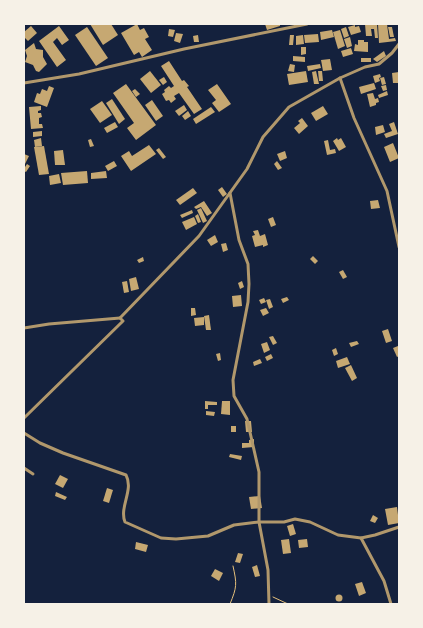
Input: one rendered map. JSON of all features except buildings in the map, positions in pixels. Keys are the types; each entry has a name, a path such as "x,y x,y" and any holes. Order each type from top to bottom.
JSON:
{"street":[{"path":"24,83 79,74 184,49 307,24"},
{"path":"24,328 49,324 120,318 199,236 247,169 264,136 289,107 340,78 366,67 379,64 392,53 399,44"},
{"path":"340,78 354,118 387,191 399,247"},
{"path":"230,193 239,240 248,264 249,284 248,302 233,380 234,396 247,419 259,472 259,522 268,570 269,604"},
{"path":"24,418 123,321 120,318"},
{"path":"24,433 40,444 126,475 129,483 124,519 125,522 161,538 176,539 208,536 234,525 259,522 284,522 295,519 318,525 338,535 361,538 399,527"},
{"path":"24,468 33,474"},
{"path":"361,538 384,581 391,604"}],"path":[{"path":"230,604 237,583 233,566"},
{"path":"269,595 288,604"}]}
